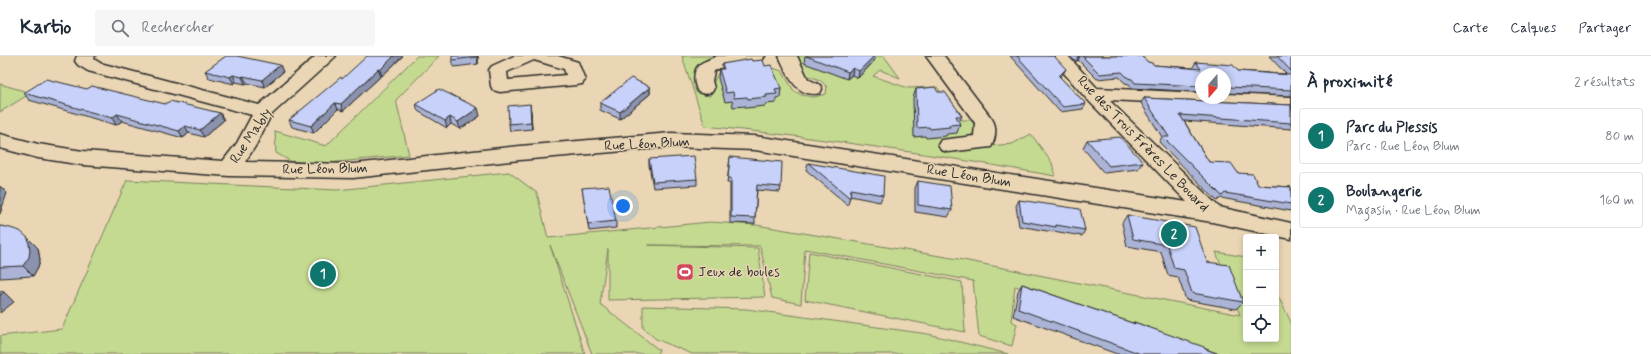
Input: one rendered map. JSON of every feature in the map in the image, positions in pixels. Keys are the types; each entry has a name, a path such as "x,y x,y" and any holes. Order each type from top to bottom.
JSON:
{"street":[{"path":"86,56 84,61 94,67 263,112"},
{"name":"Rue Mably","path":"229,169 246,145 263,112 327,56"},
{"path":"529,56 498,70 500,86 576,80 572,66 539,56"},
{"path":"705,88 703,81 706,68 723,60 756,56"},
{"path":"788,56 801,82 813,89"},
{"path":"935,56 984,123 984,142 948,145"},
{"name":"Rue des Trois Frères Le Bouard","path":"1058,56 1092,93 1212,214"},
{"path":"1092,93 1291,103"},
{"name":"Rue Léon Blum","path":"0,141 38,151 82,158 229,169 353,171 520,153 671,140 755,143 1212,214 1291,231"}],"green space":[{"path":"417,56 439,56 396,100 409,155 318,164 290,161 276,153 275,131 326,146"},
{"path":"682,56 733,56 698,82 703,95 711,96 711,88 718,73 728,68 770,67 782,71 794,91 802,95 814,97 826,94 827,87 820,80 806,75 796,56 884,56 900,78 880,70 873,76 908,88 937,87 962,120 971,120 975,126 973,134 944,150 1012,144 1031,134 1052,163 1055,176 881,148 705,126"},
{"path":"0,84 31,93 0,112"},
{"path":"509,172 537,193 548,238 710,222 756,225 958,259 1240,315 1216,252 1243,256 1243,342 1279,342 1279,298 1291,322 1291,354 1206,354 1015,286 1011,321 1017,324 1012,346 979,336 973,281 805,249 801,304 772,298 760,246 648,245 758,248 765,297 608,300 608,249 600,304 659,350 657,354 592,354 550,245 585,354 0,354 0,336 62,329 127,180 337,190"},
{"name":"Jeux de boules","path":"809,252 962,282 965,332 805,300"},
{"path":"643,306 746,309 928,334 1008,354 692,354 656,339 643,328"}],"building":[{"path":"226,56 237,56 280,65 262,80 233,75 230,77 205,71"},
{"path":"367,56 394,56 341,104 335,103 311,126 289,120 341,77 342,79"},
{"path":"452,56 477,56 477,57 452,60"},
{"path":"806,56 874,56 859,71 853,68 848,72"},
{"path":"1017,56 1054,56 1066,69 1059,76 1086,104 1063,107"},
{"path":"1082,56 1141,56 1154,65 1195,68 1195,86 1135,83 1122,72 1100,74"},
{"path":"1277,56 1291,56 1291,71"},
{"path":"751,59 752,61 763,60 765,66 771,65 781,88 775,89 777,94 766,95 767,97 748,99 747,97 734,98 733,92 726,93 719,69 724,69 722,64"},
{"path":"1196,62 1233,65 1238,71 1291,75 1291,90 1231,87 1231,68 1200,68"},
{"path":"631,78 650,87 620,112 600,103"},
{"path":"46,79 87,89 92,86 165,104 170,101 220,113 200,130 185,126 179,131 117,114 112,118 24,93"},
{"path":"935,87 938,92 945,92 962,116 956,116 960,124 949,125 950,127 930,129 929,127 917,128 916,89"},
{"path":"439,89 478,108 458,122 450,117 445,121 416,104"},
{"path":"1144,98 1195,100 1195,104 1231,104 1231,102 1291,105 1291,123 1180,115 1209,162 1231,163 1238,173 1253,174 1258,185 1291,187 1291,204 1225,193 1222,196 1163,137 1169,137"},
{"path":"530,104 531,122 509,124 508,106"},
{"path":"1120,137 1143,162 1109,166 1087,140"},
{"path":"694,156 697,179 653,182 649,159"},
{"path":"730,157 782,162 781,187 757,185 755,218 731,217 731,178 728,178"},
{"path":"808,163 884,176 883,195 851,189 850,198"},
{"path":"918,181 950,186 952,210 918,205"},
{"path":"609,186 616,221 588,224 582,188"},
{"path":"1019,200 1080,209 1085,230 1022,221"},
{"path":"1127,215 1195,227 1207,262 1229,265 1243,302 1192,293 1184,270 1174,268 1167,245 1133,239"},
{"path":"0,226 20,231 28,238 30,250 29,257 23,266 0,267"},
{"path":"1022,284 1135,324 1134,322 1204,347 1205,349 1219,354 1141,354 1018,309"}],"place":[{"name":"Boulangerie","path":"1174,234"},
{"name":"Jeux de boules","path":"685,272"},
{"name":"Parc du Plessis","path":"323,274"}]}
